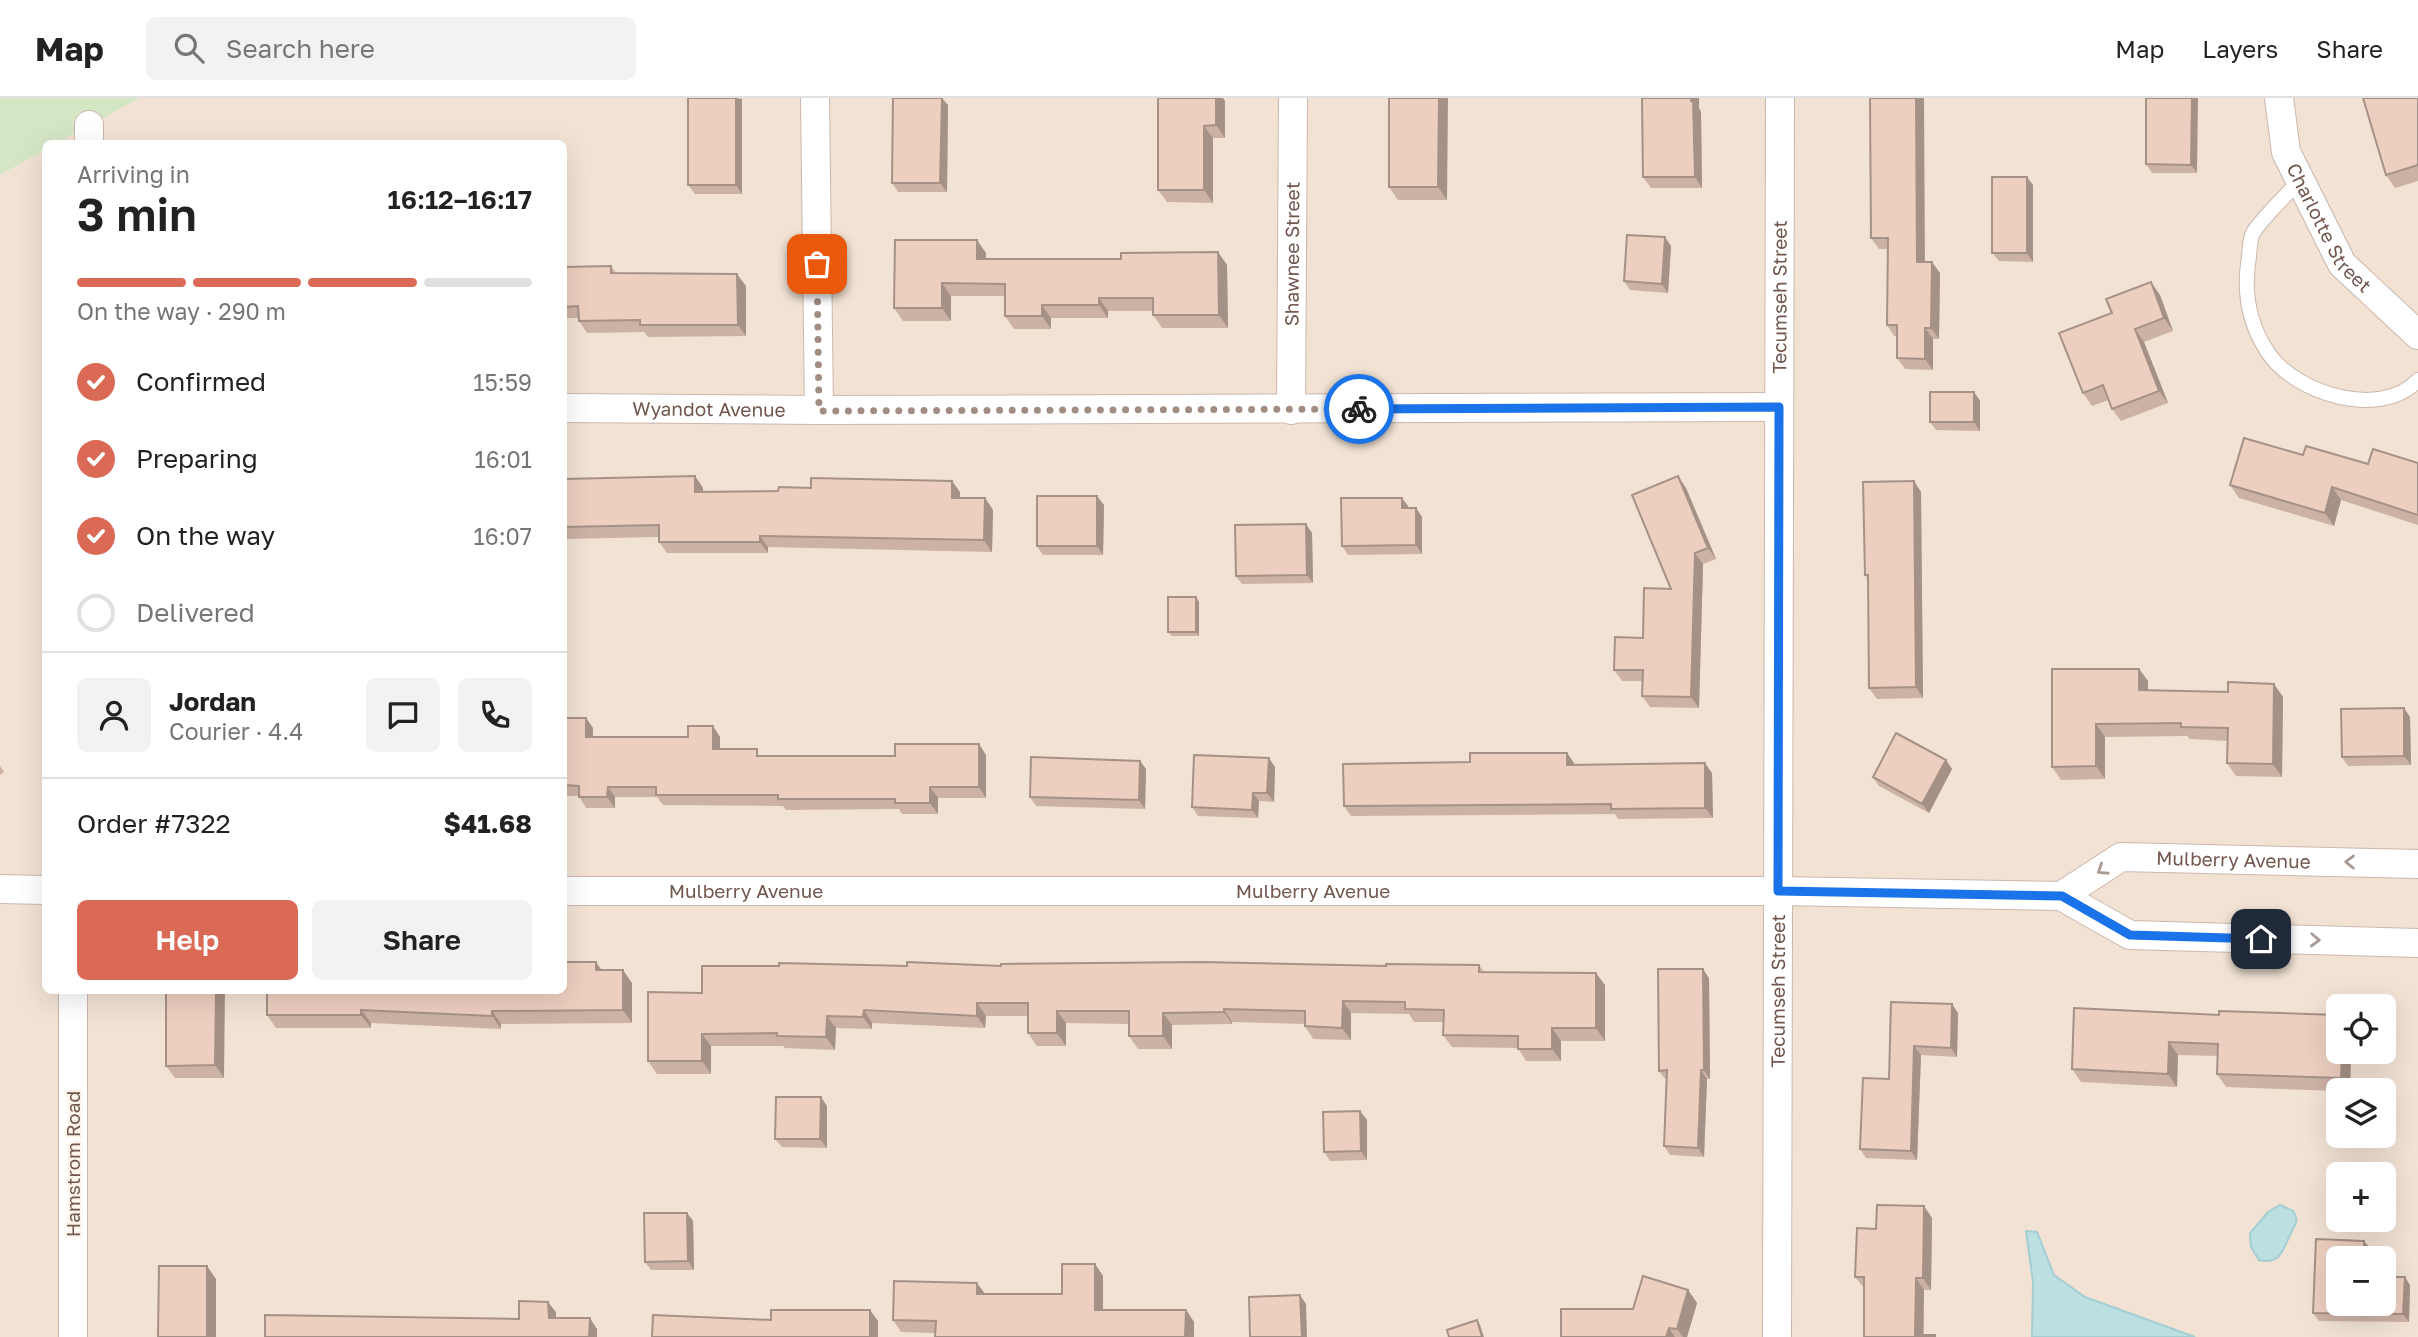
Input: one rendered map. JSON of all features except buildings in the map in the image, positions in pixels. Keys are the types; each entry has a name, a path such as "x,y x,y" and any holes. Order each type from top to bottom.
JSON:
{"street":[{"path":"815,98 819,411"},
{"name":"Shawnee Street","path":"1291,410 1293,98"},
{"name":"Tecumseh Street","path":"1777,1337 1780,98"},
{"name":"Charlotte Street","path":"2279,98 2286,152 2342,264 2418,335"},
{"name":"Wyandot Avenue","path":"567,408 819,411 1779,407"},
{"name":"Mulberry Avenue","path":"2062,896 2121,857 2418,864"},
{"path":"0,889 42,890"},
{"name":"Mulberry Avenue","path":"567,891 1778,891 2062,896 2130,935 2418,943"},
{"name":"Hamstrom Road","path":"72,1337 73,994"}],"lane":[{"path":"2300,180 2252,234 2247,278 2250,317 2268,353 2299,382 2337,397 2376,401 2411,388 2418,380"}],"shaded area":[{"path":"140,98 2418,98 2418,1337 0,1337 0,175 42,152 42,994 567,994 567,140 63,140"}],"green space":[{"path":"0,98 140,98 63,140 42,140 42,152 0,175"}],"water":[{"path":"2280,1205 2293,1211 2295,1224 2277,1258 2259,1260 2251,1247 2250,1233 2268,1212"},
{"path":"2026,1231 2037,1232 2054,1275 2085,1297 2195,1337 2032,1337 2033,1282"}],"way so far":[{"path":"817,264 819,411 1359,409"}],"route":[{"path":"1359,409 1779,407 1778,891 2062,896 2130,935 2261,939"}]}
